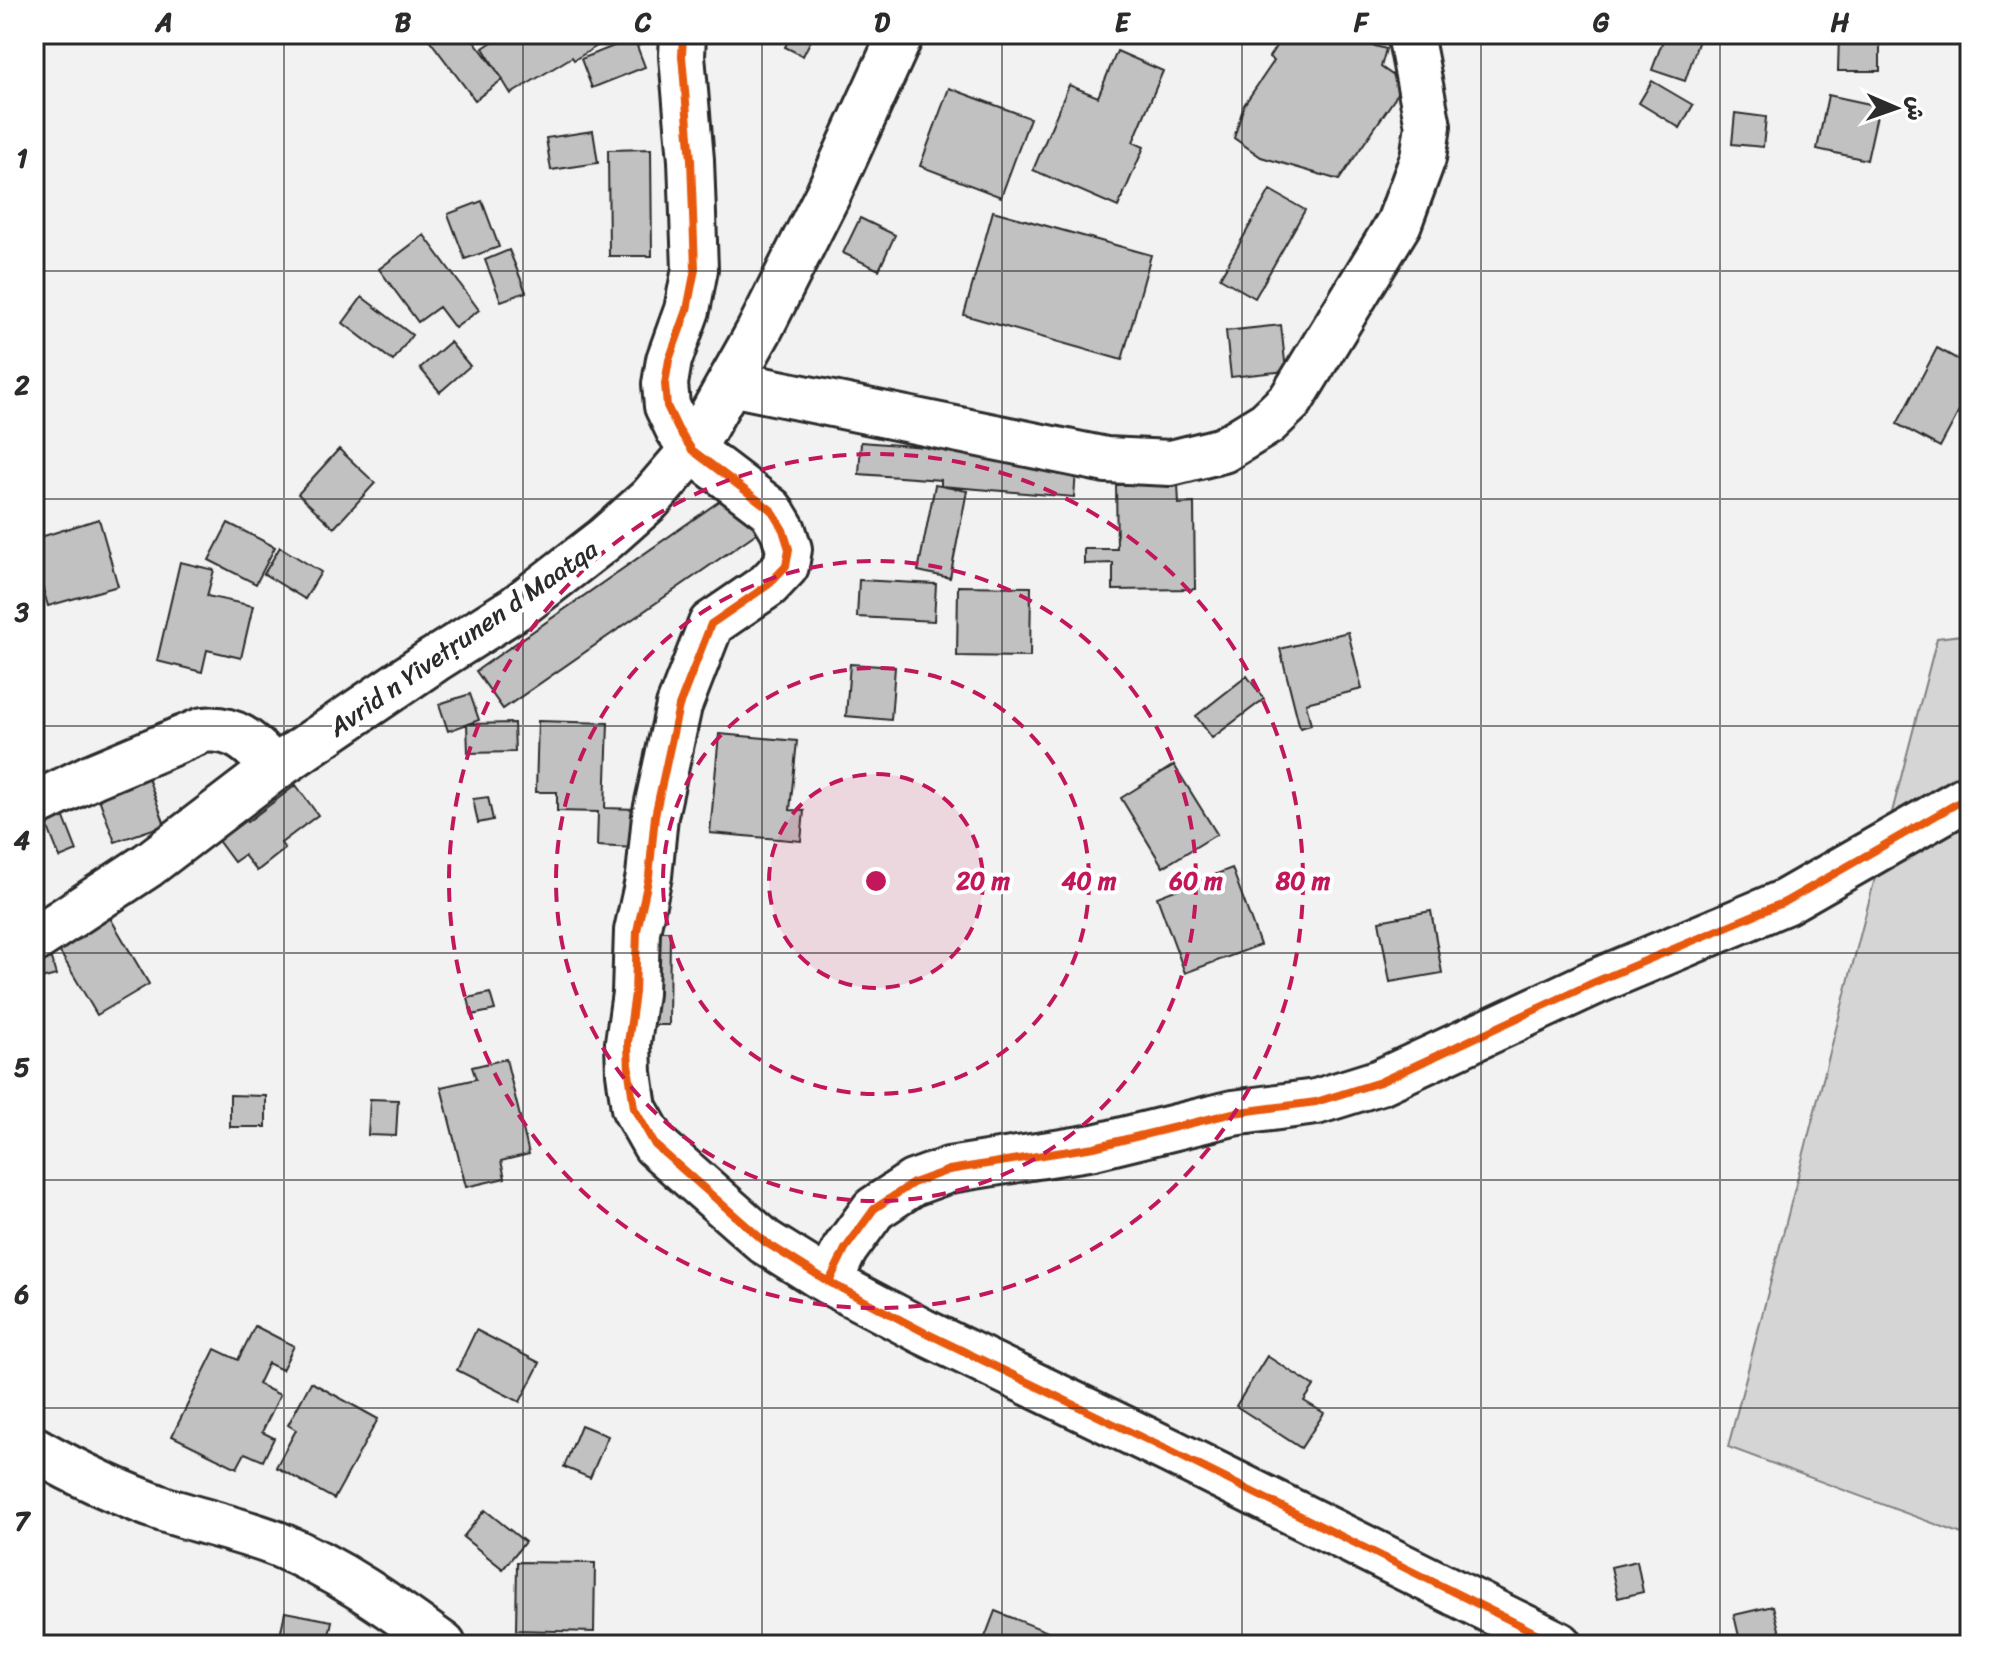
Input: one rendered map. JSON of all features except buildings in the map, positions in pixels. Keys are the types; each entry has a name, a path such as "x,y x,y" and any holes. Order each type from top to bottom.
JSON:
{"street":[{"path":"683,34 695,269 687,310 669,360 665,384 667,406 692,450 771,510 783,530 789,549 786,566 768,585 711,624 679,706 655,816 649,876 637,931 635,993 628,1043 634,1108 655,1145 765,1242 829,1282 922,1331 1560,1645"},
{"name":"Avrid n Yivetṛunen d Maatqa","path":"34,940 148,865 275,768 516,608 605,539 650,499 692,450 730,383 828,194 901,34"},
{"path":"730,383 1106,460 1171,463 1223,450 1267,423 1291,400 1399,223 1423,158 1428,126 1410,34"},
{"path":"34,805 81,781 203,730 218,728 234,732 247,740 275,768"},
{"path":"829,1282 845,1249 874,1209 913,1183 949,1170 1094,1147 1233,1113 1316,1102 1380,1082 1595,982 1785,902 1970,796"},
{"path":"34,1449 78,1474 130,1496 276,1544 339,1572 443,1645"}],"shaded area":[{"path":"1970,634 1970,1537 1728,1447 1937,638"}],"cycle path":[{"path":"683,34 695,269 687,310 669,360 665,384 667,406 692,450 771,510 783,530 789,549 786,566 768,585 711,624 679,706 655,816 649,876 637,931 635,993 628,1043 634,1108 655,1145 765,1242 829,1282 922,1331 1560,1645"},
{"path":"829,1282 845,1249 874,1209 913,1183 949,1170 1094,1147 1233,1113 1316,1102 1380,1082 1595,982 1785,902 1970,796"}]}
